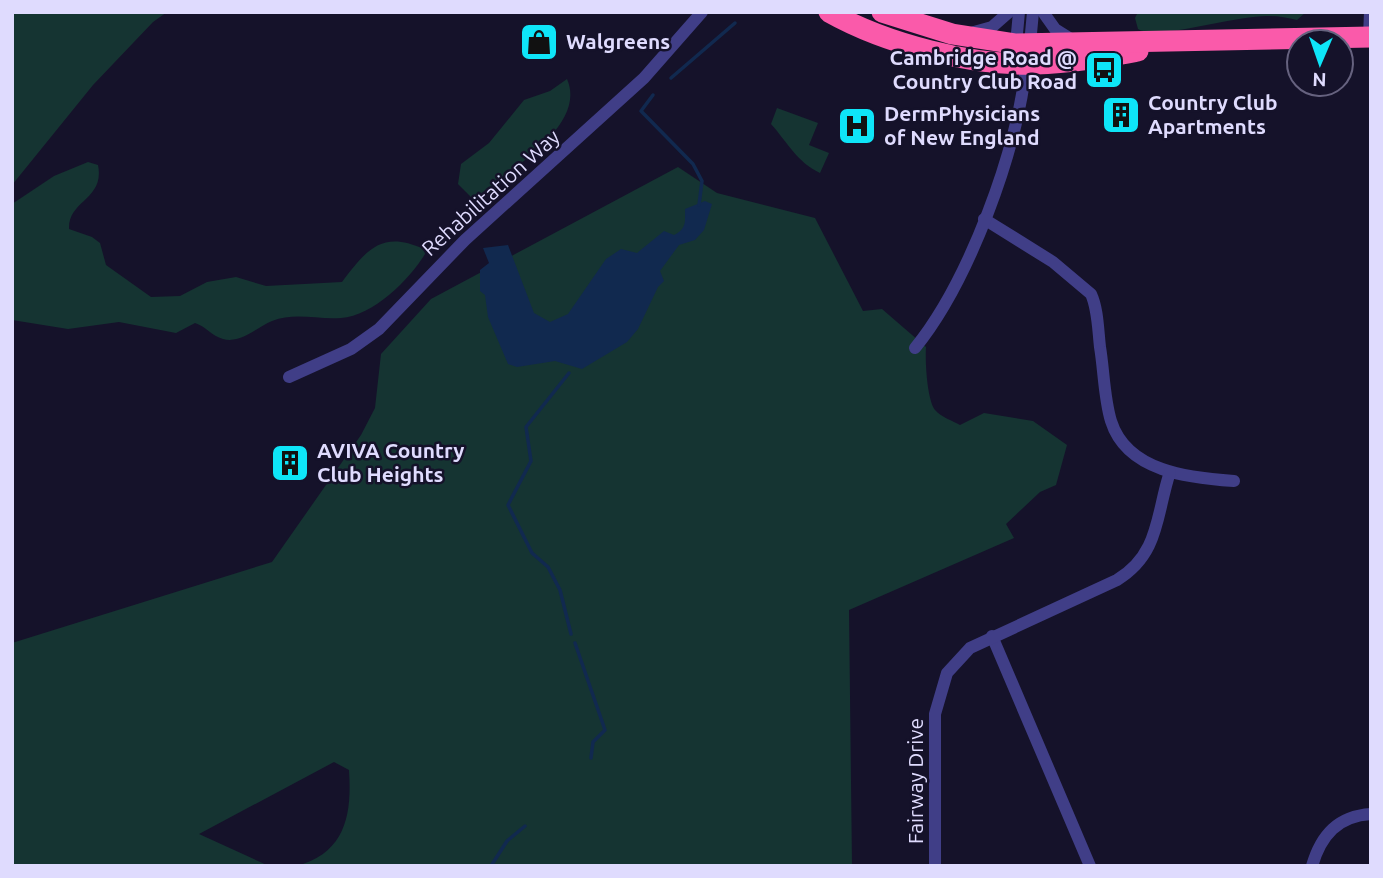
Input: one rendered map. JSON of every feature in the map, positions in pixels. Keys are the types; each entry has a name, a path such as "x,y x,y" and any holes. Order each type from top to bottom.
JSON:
{"highway":[{"path":"829,12 900,43 973,59 1085,43 1370,37"},
{"path":"882,12 935,30 1024,51 1092,59 1185,41"}],"street":[{"name":"Rehabilitation Way","path":"289,377 351,349 379,329 450,253 644,78 702,12"},
{"path":"935,30 984,31 1009,12"},
{"path":"1019,12 1024,51"},
{"path":"915,348 944,306 984,219 1011,145 1024,51 1033,12"},
{"path":"1043,12 1059,33 1085,43"},
{"path":"1370,12 1370,37"},
{"path":"984,219 1053,262 1089,291 1095,305 1114,428 1134,455 1170,472 1198,479 1234,481"},
{"name":"Fairway Drive","path":"935,866 934,733 938,697 947,673 957,659 970,648 1117,580 1137,565 1147,553 1157,531 1170,472"},
{"path":"992,636 1090,866"},
{"path":"1312,866 1324,837 1335,825 1352,816 1371,814"}],"green space":[{"path":"12,12 167,12 153,22 93,85 12,185"},
{"path":"1138,12 1306,12 1297,20 1256,16 1180,30 1148,32 1138,29 1135,18"},
{"path":"567,79 570,97 566,114 555,131 524,161 479,198 473,199 458,184 461,164 489,143 524,100 550,91"},
{"path":"777,108 818,123 809,145 829,153 820,173 799,158 771,124"},
{"path":"88,162 98,165 99,177 92,193 74,212 69,229 92,237 100,243 106,265 151,297 180,296 207,282 236,277 266,286 342,282 359,260 386,242 409,244 424,249 425,254 400,285 365,311 341,318 281,318 230,340 219,338 195,323 176,333 119,322 68,329 12,320 12,204 54,176"},
{"path":"678,167 717,193 815,218 863,311 882,309 926,347 930,397 932,405 940,415 960,425 984,413 1033,421 1067,445 1056,485 1040,492 1006,524 1014,538 849,610 852,866 296,866 326,852 336,842 342,830 349,802 349,770 334,762 199,834 269,866 12,866 12,643 272,562 361,435 375,408 381,354 431,299"}],"water":[{"path":"705,201 712,204 704,230 695,240 679,245 660,271 664,281 658,287 638,329 627,342 582,369 555,361 517,367 508,364 488,317 485,295 480,291 480,270 489,263 483,248 508,245 534,313 550,322 568,314 606,259 621,249 637,253 664,231 674,235 678,233 684,224 685,209"}],"waterway":[{"path":"671,78 735,23"},
{"path":"653,95 641,111 693,164 702,181 699,205"},
{"path":"569,373 526,427 531,461 508,505 532,553 548,567 560,590 571,634"},
{"path":"575,643 605,730 593,742 591,758"},
{"path":"491,866 507,841 525,826"}],"place":[{"name":"Walgreens","path":"539,42"},
{"name":"Cambridge Road @ Country Club Road","path":"1104,70"},
{"name":"Country Club Apartments","path":"1121,115"},
{"name":"DermPhysicians of New England","path":"857,126"},
{"name":"AVIVA Country Club Heights","path":"290,463"}]}
